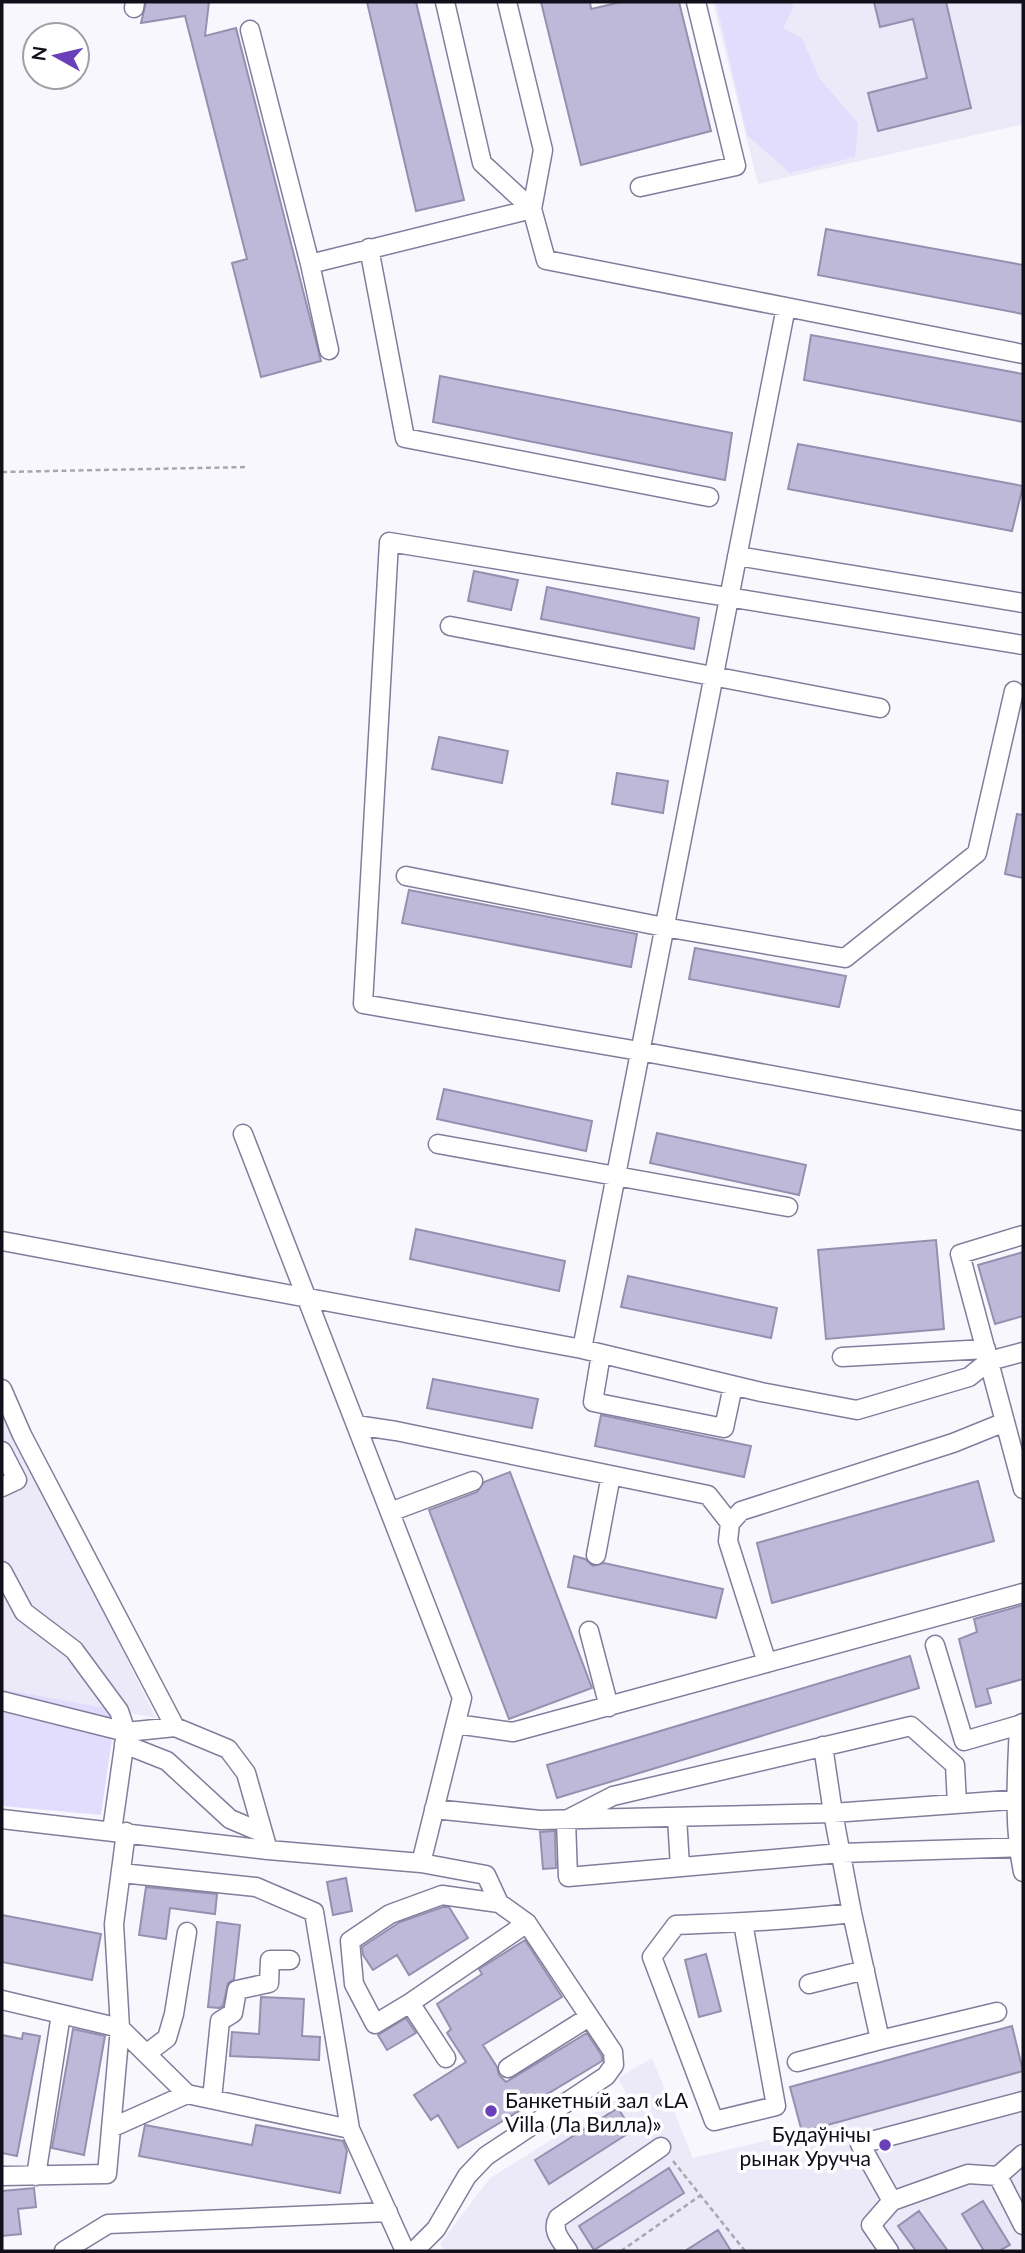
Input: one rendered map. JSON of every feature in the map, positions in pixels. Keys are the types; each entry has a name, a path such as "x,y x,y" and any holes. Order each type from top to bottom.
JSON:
{"lane":[{"path":"445,2 482,163 532,209"},
{"path":"507,2 543,150 532,209 546,260 1023,354"},
{"path":"640,187 736,166 696,2"},
{"path":"250,30 310,264 329,350"},
{"path":"310,264 532,209"},
{"path":"369,248 405,438 709,497"},
{"path":"582,1349 786,307"},
{"path":"1023,645 389,542 363,1004 1023,1121"},
{"path":"737,556 1023,603"},
{"path":"450,626 880,708"},
{"path":"406,876 664,927 845,958 977,853 1014,691"},
{"path":"243,1134 462,1698 421,1863"},
{"path":"438,1144 788,1207"},
{"path":"1023,1235 960,1254 1023,1489"},
{"path":"2,1241 582,1349 733,1386 857,1410 969,1377 987,1355"},
{"path":"842,1357 1023,1352"},
{"path":"601,1354 593,1402 724,1428 733,1386"},
{"path":"2,1389 22,1435 175,1727"},
{"path":"768,1663 728,1541 730,1523 741,1511 953,1443 1005,1422"},
{"path":"356,1425 396,1430 708,1495 730,1523"},
{"path":"2,1451 17,1480 2,1487"},
{"path":"596,1555 611,1475"},
{"path":"390,1512 473,1480"},
{"path":"2,1571 24,1612 74,1650 119,1711 125,1738 119,1831 121,1873 114,1924 120,2028 107,2174 2,2176"},
{"path":"456,1724 513,1732 1023,1593"},
{"path":"589,1631 609,1707"},
{"path":"935,1645 964,1741 955,1765 957,1804"},
{"path":"2,1701 125,1738 167,1760 230,1819 265,1842"},
{"path":"964,1741 1021,1724 1023,1872"},
{"path":"566,1820 613,1796 911,1726 955,1765"},
{"path":"125,1738 175,1727 228,1749 246,1773 265,1842"},
{"path":"823,1746 852,1913 880,2040"},
{"path":"434,1809 540,1820 566,1820 833,1813 1020,1799"},
{"path":"677,1817 680,1867"},
{"path":"2,1819 265,1842 421,1863 486,1875 499,1902 527,1923 613,2052 614,2065 606,2076 486,2156 467,2175 436,2229 414,2251"},
{"path":"566,1820 568,1877 841,1853 1021,1848"},
{"path":"121,1873 256,1887 314,1912 350,2129 405,2251"},
{"path":"499,1902 442,1895 390,1914 350,1941 354,1984 375,2024 527,1923"},
{"path":"743,1923 776,2106 714,2121 652,1957 676,1925 776,1922 852,1913"},
{"path":"146,2054 167,2038 174,2014 187,1932"},
{"path":"212,2099 220,2021 233,2013 237,1990 269,1983 270,1960 290,1960"},
{"path":"809,1984 864,1970"},
{"path":"2,2000 120,2028 187,2094 350,2129"},
{"path":"410,2003 446,2058"},
{"path":"797,2062 998,2012"},
{"path":"36,2176 61,2014"},
{"path":"508,2068 589,2017"},
{"path":"111,2128 187,2094"},
{"path":"892,2201 860,2144 1023,2101"},
{"path":"568,2251 555,2232 558,2218 667,2154"},
{"path":"889,2251 871,2225 892,2201 968,2174 998,2176 1023,2154"},
{"path":"998,2176 1023,2225"},
{"path":"64,2251 108,2224 388,2213"}],"path":[{"path":"2,472 247,467"},
{"path":"667,2154 745,2251"},
{"path":"621,2251 701,2195"}],"shaded area":[{"path":"713,2 1023,2 1023,124 758,184"},
{"path":"716,2 792,2 793,8 783,28 802,38 819,78 858,123 855,157 790,173 747,135"},
{"path":"2,1406 156,1718 2,1689"},
{"path":"2,1689 116,1710 101,1815 2,1806"},
{"name":"Будаўнічы рынак Уручча","path":"652,2058 693,2158 802,2132 1023,2071 1023,2251 444,2251 440,2244 490,2178 626,2093 618,2078"}],"building":[{"path":"146,2 209,2 205,36 236,28 321,361 261,377 232,263 247,259 185,16 141,23"},
{"path":"367,2 416,2 464,200 416,211"},
{"path":"541,2 590,2 591,9 621,2 679,2 711,131 581,165"},
{"path":"874,2 946,2 971,108 878,131 868,93 927,78 913,19 880,27"},
{"path":"826,229 1023,265 1023,314 818,275"},
{"path":"811,335 1023,374 1023,422 804,380"},
{"path":"440,376 732,433 725,480 433,422"},
{"path":"798,444 1023,486 1012,531 788,489"},
{"path":"474,571 518,580 511,610 468,601"},
{"path":"547,587 699,618 694,649 541,619"},
{"path":"439,737 508,751 502,783 432,769"},
{"path":"617,773 668,781 663,813 612,804"},
{"path":"1017,814 1023,815 1023,878 1005,874"},
{"path":"409,890 637,934 631,967 402,923"},
{"path":"695,948 846,976 839,1007 689,979"},
{"path":"444,1089 592,1121 586,1151 437,1119"},
{"path":"657,1133 806,1165 799,1195 650,1163"},
{"path":"416,1229 565,1261 559,1291 410,1259"},
{"path":"936,1240 944,1329 826,1339 818,1250"},
{"path":"1023,1252 1023,1316 995,1324 978,1265"},
{"path":"628,1276 777,1308 771,1338 621,1307"},
{"path":"433,1379 538,1399 532,1428 427,1408"},
{"path":"601,1415 751,1446 744,1477 595,1446"},
{"path":"510,1472 592,1688 509,1719 429,1510 477,1492 484,1482"},
{"path":"978,1481 994,1541 772,1603 757,1543"},
{"path":"574,1556 585,1559 593,1566 604,1563 723,1589 716,1618 568,1587"},
{"path":"1023,1605 1023,1679 987,1689 991,1703 976,1707 959,1639 977,1632 974,1619"},
{"path":"910,1656 919,1688 557,1798 547,1765"},
{"path":"555,1831 556,1868 543,1869 540,1832"},
{"path":"346,1878 352,1911 333,1915 327,1882"},
{"path":"146,1887 217,1894 215,1914 170,1908 166,1939 139,1935"},
{"path":"449,1907 468,1938 409,1975 397,1955 373,1970 363,1955 362,1947 400,1922"},
{"path":"2,1915 101,1934 92,1980 2,1962"},
{"path":"217,1922 240,1925 234,1979 228,1983 223,2006 219,2008 208,2007"},
{"path":"525,1940 562,1997 483,2045 499,2075 506,2082 587,2033 602,2056 602,2061 458,2148 438,2115 431,2120 414,2095 466,2062 447,2033 451,2029 437,2004 482,1974 479,1969"},
{"path":"706,1954 721,2011 699,2017 685,1960"},
{"path":"261,1997 304,1999 302,2036 320,2037 319,2060 230,2056 232,2032 259,2034"},
{"path":"406,2018 416,2033 387,2050 378,2035"},
{"path":"1012,2026 1023,2071 802,2132 790,2087"},
{"path":"73,2029 105,2036 84,2155 52,2148"},
{"path":"23,2033 40,2036 17,2156 2,2153 2,2035 22,2039"},
{"path":"618,2108 632,2131 549,2184 535,2160"},
{"path":"145,2125 252,2145 256,2125 343,2141 347,2151 340,2193 139,2156"},
{"path":"669,2168 684,2193 594,2250 579,2226"},
{"path":"34,2188 36,2207 18,2209 21,2234 2,2236 2,2191"},
{"path":"983,2201 1010,2245 999,2251 984,2251 962,2214"},
{"path":"919,2211 948,2251 916,2251 898,2226"},
{"path":"718,2230 731,2251 685,2251"}],"place":[{"name":"Банкетный зал «LA Villa (Ла Вилла)»","path":"491,2111"},
{"name":"Будаўнічы рынак Уручча","path":"885,2145"}]}
